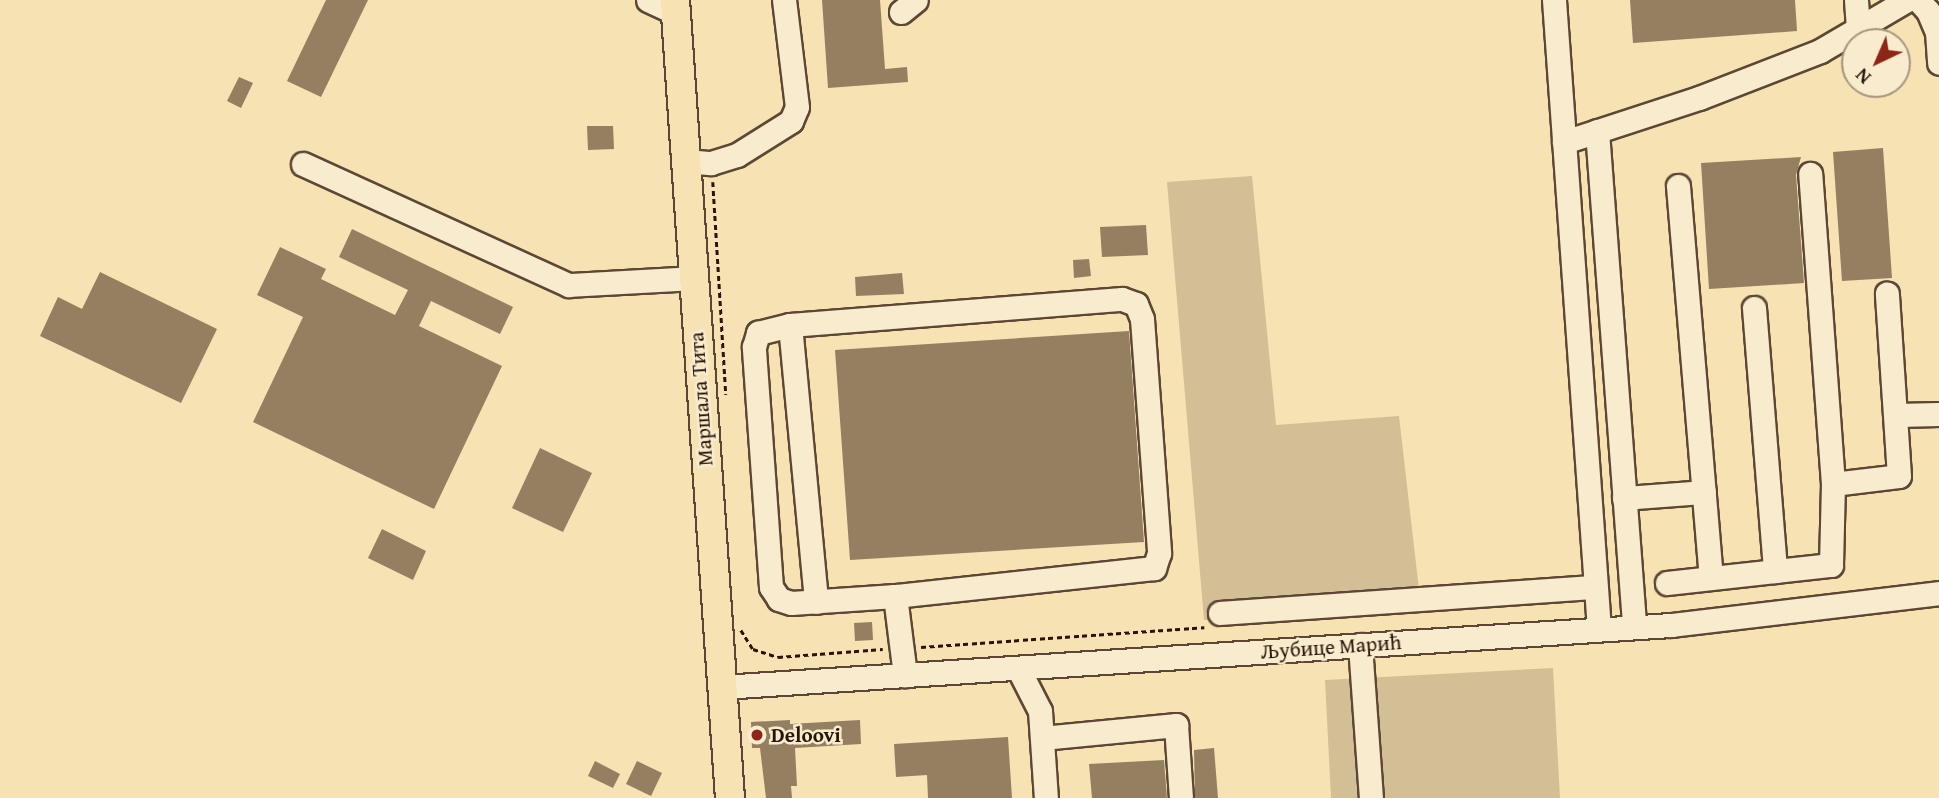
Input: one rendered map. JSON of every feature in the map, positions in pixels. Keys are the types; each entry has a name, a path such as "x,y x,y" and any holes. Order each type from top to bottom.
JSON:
{"main road":[{"name":"Маршала Тита","path":"675,6 730,798"}],"street":[{"path":"648,0 675,6"},
{"path":"686,161 711,163 737,155 791,121 797,107 784,0"},
{"path":"1554,0 1599,629"},
{"path":"1856,0 1858,28"},
{"path":"1860,28 1907,0"},
{"path":"1917,0 1928,11 1937,32 1939,63"},
{"path":"1564,142 1699,99 1819,51 1841,39"},
{"path":"1597,131 1634,627"},
{"path":"303,164 569,285 693,278"},
{"path":"1667,583 1830,565 1833,484 1810,174"},
{"path":"1678,186 1711,578"},
{"path":"1833,484 1899,476 1887,293"},
{"path":"1122,299 1136,304 1142,319 1159,553 1154,568 895,596 791,603 779,598 771,587 754,347 758,333 790,325 1122,299"},
{"path":"1754,308 1775,571"},
{"path":"790,325 816,602"},
{"path":"1580,368 1615,367"},
{"path":"1896,415 1939,414"},
{"path":"1624,498 1704,492"},
{"path":"1212,620 1595,587"},
{"name":"Љубице Марић","path":"722,687 1634,627 1939,593"},
{"path":"895,596 905,675"},
{"path":"1360,645 1371,798"},
{"path":"1018,668 1040,711 1046,798"},
{"path":"1042,738 1175,725 1181,798"}],"path":[{"path":"741,630 753,649 778,657 1212,620"}],"shaded area":[{"path":"1252,176 1276,425 1399,416 1421,607 1204,620 1167,182"},
{"path":"1553,668 1560,798 1331,798 1325,680"}],"building":[{"path":"326,0 368,0 321,97 287,81"},
{"path":"822,0 880,0 885,69 907,67 908,82 828,88"},
{"path":"1630,0 1795,0 1797,31 1633,43"},
{"path":"239,77 253,83 241,108 227,101"},
{"path":"587,126 613,126 614,149 588,150"},
{"path":"1883,148 1892,278 1842,281 1833,152"},
{"path":"1801,157 1796,175 1804,283 1709,289 1701,163"},
{"path":"1146,225 1148,255 1102,257 1100,227"},
{"path":"352,229 513,307 500,334 431,301 419,326 502,366 434,509 253,422 303,317 257,295 280,247 326,269 321,279 395,315 408,290 339,257"},
{"path":"1089,259 1091,276 1074,278 1073,260"},
{"path":"100,272 217,329 181,403 40,336 58,297 82,309"},
{"path":"902,273 904,294 856,296 855,277"},
{"path":"1129,331 1144,542 850,560 835,350"},
{"path":"540,448 592,473 563,532 512,508"},
{"path":"382,529 426,551 413,580 368,558"},
{"path":"872,622 873,640 855,641 854,623"},
{"path":"790,720 790,724 860,720 861,744 795,748 797,786 791,786 792,798 766,798 760,748 752,748 751,722"},
{"path":"1008,737 1012,798 928,798 927,775 896,777 894,744"},
{"path":"1214,748 1218,798 1195,798 1194,750"},
{"path":"1164,760 1167,798 1092,798 1089,764"},
{"path":"595,761 620,774 613,788 588,776"},
{"path":"637,761 662,773 651,796 626,784"}],"place":[{"name":"Deloovi","path":"757,735"}]}
